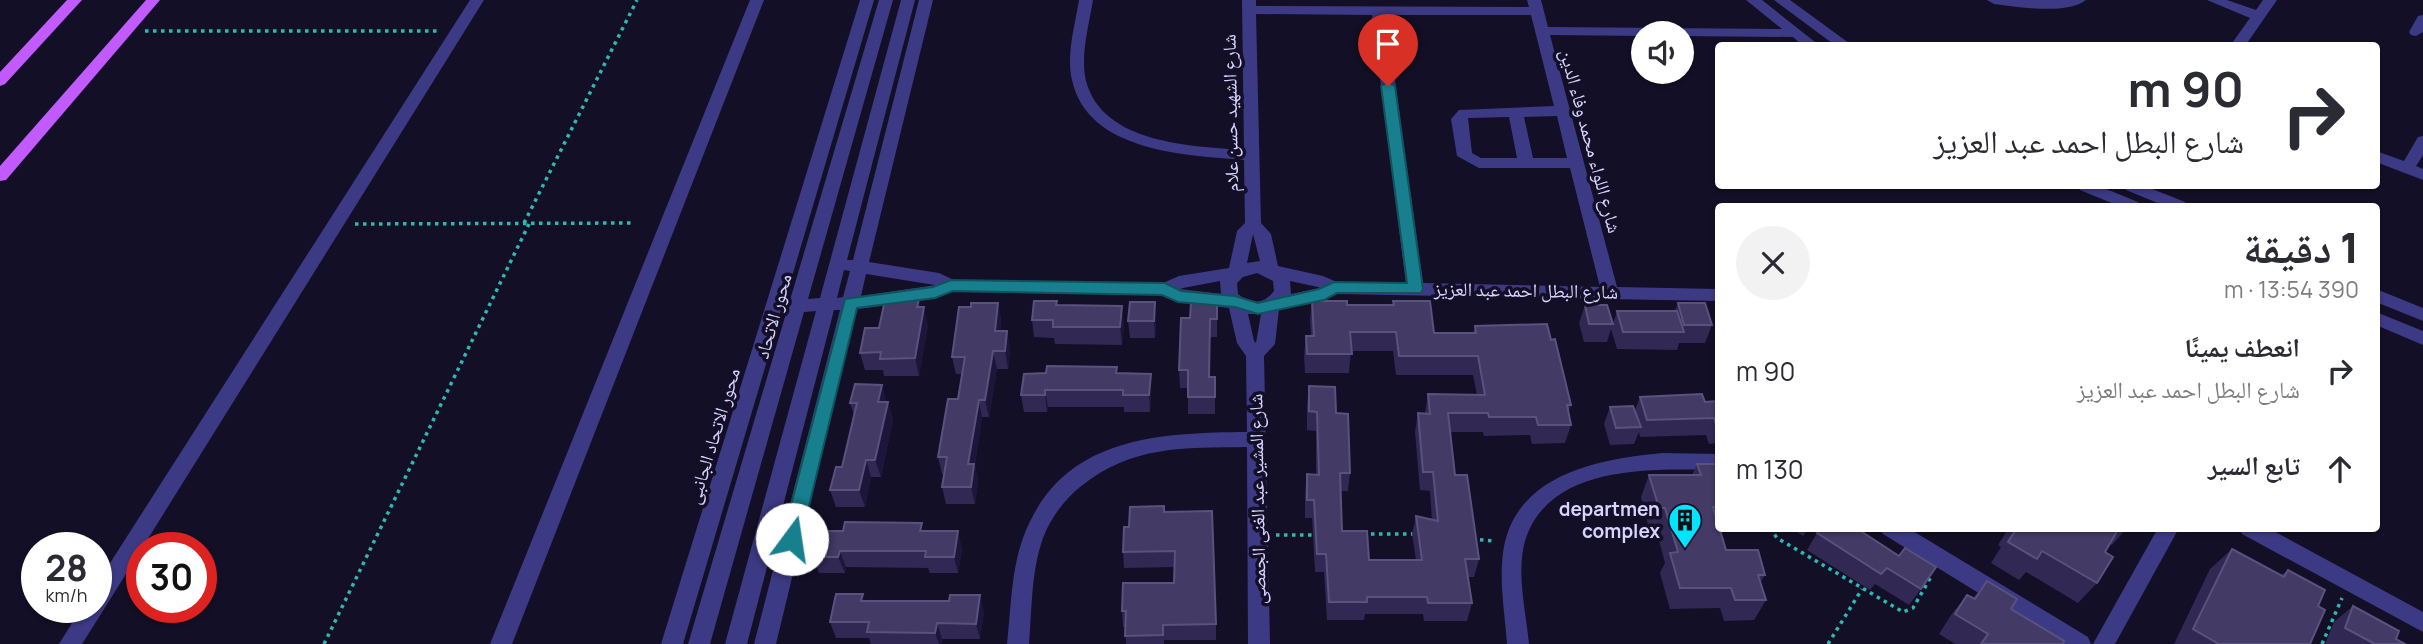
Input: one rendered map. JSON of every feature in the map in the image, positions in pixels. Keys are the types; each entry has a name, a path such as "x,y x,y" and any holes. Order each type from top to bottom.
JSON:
{"main road":[{"path":"0,81 75,0"},
{"path":"0,176 153,0"}],"street":[{"path":"112,578 477,0"},
{"path":"501,644 757,0"},
{"name":"محور الاتحاد الجانبى","path":"672,644 867,0"},
{"name":"محور الاتحاد","path":"699,644 886,0"},
{"path":"736,644 908,0"},
{"path":"765,644 926,0"},
{"path":"1086,0 1078,67 1085,96 1094,110 1108,122 1146,141 1193,151 1252,156"},
{"path":"1752,0 1808,42"},
{"path":"1781,0 1840,42"},
{"path":"1994,0 2043,5 2080,0"},
{"path":"2214,0 2258,16"},
{"path":"2240,42 2270,0"},
{"path":"1249,5 1378,10 1536,5"},
{"name":"شارع الشهيد حسن علام","path":"1249,5 1254,225 1263,234 1271,271"},
{"name":"شارع اللواء محمد وفاء الدين","path":"1536,5 1610,291"},
{"path":"1378,10 1415,289"},
{"path":"1542,30 1796,33"},
{"path":"1563,111 1468,112 1461,115 1459,119 1465,156 1479,163 1577,163"},
{"path":"1515,112 1526,163"},
{"path":"2407,169 2423,141"},
{"path":"2380,158 2423,175"},
{"path":"2093,189 2124,203"},
{"path":"2141,189 2172,203"},
{"name":"شارع الشهيد حسن علام","path":"1236,272 1244,234 1254,225"},
{"path":"810,266 860,266 939,279 951,286"},
{"path":"798,306 850,303 935,292 951,286 1165,289 1179,282 1257,267 1278,275 1284,286 1283,292 1273,304 1250,308 1236,302 1178,296 1165,289"},
{"name":"شارع البطل احمد عبد العزيز","path":"1271,271 1327,283 1334,288"},
{"path":"1236,272 1227,287 1236,302"},
{"name":"شارع البطل احمد عبد العزيز","path":"1273,304 1324,294 1334,288 1715,295"},
{"path":"2380,297 2423,315"},
{"name":"شارع المشير عبد الغنى الجمصى","path":"1236,302 1245,343 1255,354 1259,644"},
{"name":"شارع المشير عبد الغنى الجمصى","path":"1255,354 1266,344 1273,304"},
{"path":"2380,320 2423,338"},
{"path":"1018,644 1027,564 1034,537 1046,512 1063,491 1084,472 1118,454 1164,442 1256,439"},
{"path":"1518,644 1512,561 1515,543 1530,510 1544,496 1583,476 1627,463 1676,459 1715,462"},
{"path":"1904,532 1941,559 2080,644"},
{"path":"2104,644 2167,532"},
{"path":"2256,532 2423,622"},
{"path":"71,644 84,623"}],"path":[{"path":"324,644 637,0"},
{"path":"126,31 458,31"},
{"path":"336,224 632,223"},
{"path":"1773,532 1777,538 1898,611 1907,612 1913,608 1941,559"},
{"path":"1361,534 1425,535"},
{"path":"1258,535 1322,535"},
{"path":"1464,538 1515,543"},
{"path":"2322,644 2348,582"},
{"path":"1828,644 1862,589"}],"building":[{"path":"919,299 917,307 924,307 915,358 880,359 881,352 860,353 865,328 879,328 885,300"},
{"path":"1034,301 1057,301 1056,305 1122,306 1120,327 1053,327 1053,320 1032,320"},
{"path":"1312,301 1347,301 1347,305 1394,305 1393,301 1430,301 1434,333 1476,333 1475,326 1547,324 1551,340 1555,339 1571,405 1567,405 1571,425 1538,425 1536,417 1489,417 1488,413 1448,413 1455,475 1467,475 1479,559 1465,559 1472,603 1428,603 1427,597 1367,597 1367,602 1329,602 1326,554 1317,554 1314,500 1307,500 1307,474 1319,475 1317,412 1309,411 1309,386 1335,387 1336,413 1348,414 1350,473 1340,473 1342,531 1367,531 1369,560 1422,560 1416,516 1438,521 1433,472 1423,472 1418,413 1430,414 1428,394 1485,395 1478,356 1399,356 1396,332 1350,332 1352,354 1307,354 1306,336 1314,336"},
{"path":"1130,302 1155,302 1154,321 1128,321"},
{"path":"971,303 998,303 995,331 1007,331 1005,351 993,351 985,400 979,400 968,464 974,464 971,487 942,487 947,457 938,457 948,399 958,399 965,357 952,357 959,307 971,307"},
{"path":"1191,303 1217,303 1217,319 1210,319 1209,377 1215,377 1215,397 1188,397 1188,370 1179,370 1181,318 1190,318"},
{"path":"1678,303 1705,303 1712,325 1684,325"},
{"path":"1585,305 1607,305 1613,324 1589,324"},
{"path":"1617,311 1677,311 1684,332 1623,332"},
{"path":"1047,366 1117,367 1116,373 1151,374 1149,395 1123,395 1123,390 1045,390 1045,395 1021,395 1024,374 1046,373"},
{"path":"855,384 882,385 878,402 888,402 875,460 866,460 859,490 830,490 836,467 842,467 857,403 850,403"},
{"path":"1702,394 1705,402 1715,401 1715,421 1714,418 1647,420 1640,397"},
{"path":"1633,406 1641,427 1616,428 1610,407"},
{"path":"1697,464 1715,464 1715,532 1721,532 1726,550 1758,550 1765,575 1758,575 1766,600 1735,600 1731,588 1680,588 1670,553 1678,552 1665,508 1659,508 1649,475 1701,475"},
{"path":"1164,506 1164,512 1212,511 1216,624 1163,625 1163,635 1125,636 1123,583 1174,583 1175,551 1123,552 1124,527 1129,527 1130,507"},
{"path":"845,522 922,523 920,531 958,531 954,557 925,557 926,551 840,551 838,557 813,557 819,531 843,531"},
{"path":"1862,532 1899,556 1905,548 1936,567 1921,589 1887,568 1881,574 1817,533"},
{"path":"2014,532 2117,532 2105,552 2113,557 2097,583 2042,551 2037,559 2008,542"},
{"path":"2232,549 2284,577 2288,570 2325,590 2318,606 2325,610 2310,644 2219,644 2193,629"},
{"path":"1987,581 2017,599 2011,609 2064,641 2063,644 1981,644 1988,634 1955,614 1967,595 1975,599"},
{"path":"836,594 863,594 861,601 949,601 950,595 980,595 976,624 937,623 935,633 867,632 869,622 830,622"},
{"path":"2353,606 2399,631 2396,639 2405,644 2375,644 2345,628"}],"place":[{"name":"departmen complex","path":"1685,550"}],"route":[{"path":"792,539 850,303 935,292 951,286 1165,289 1178,296 1235,302 1258,308 1324,294 1334,288 1415,289 1388,86"}]}
